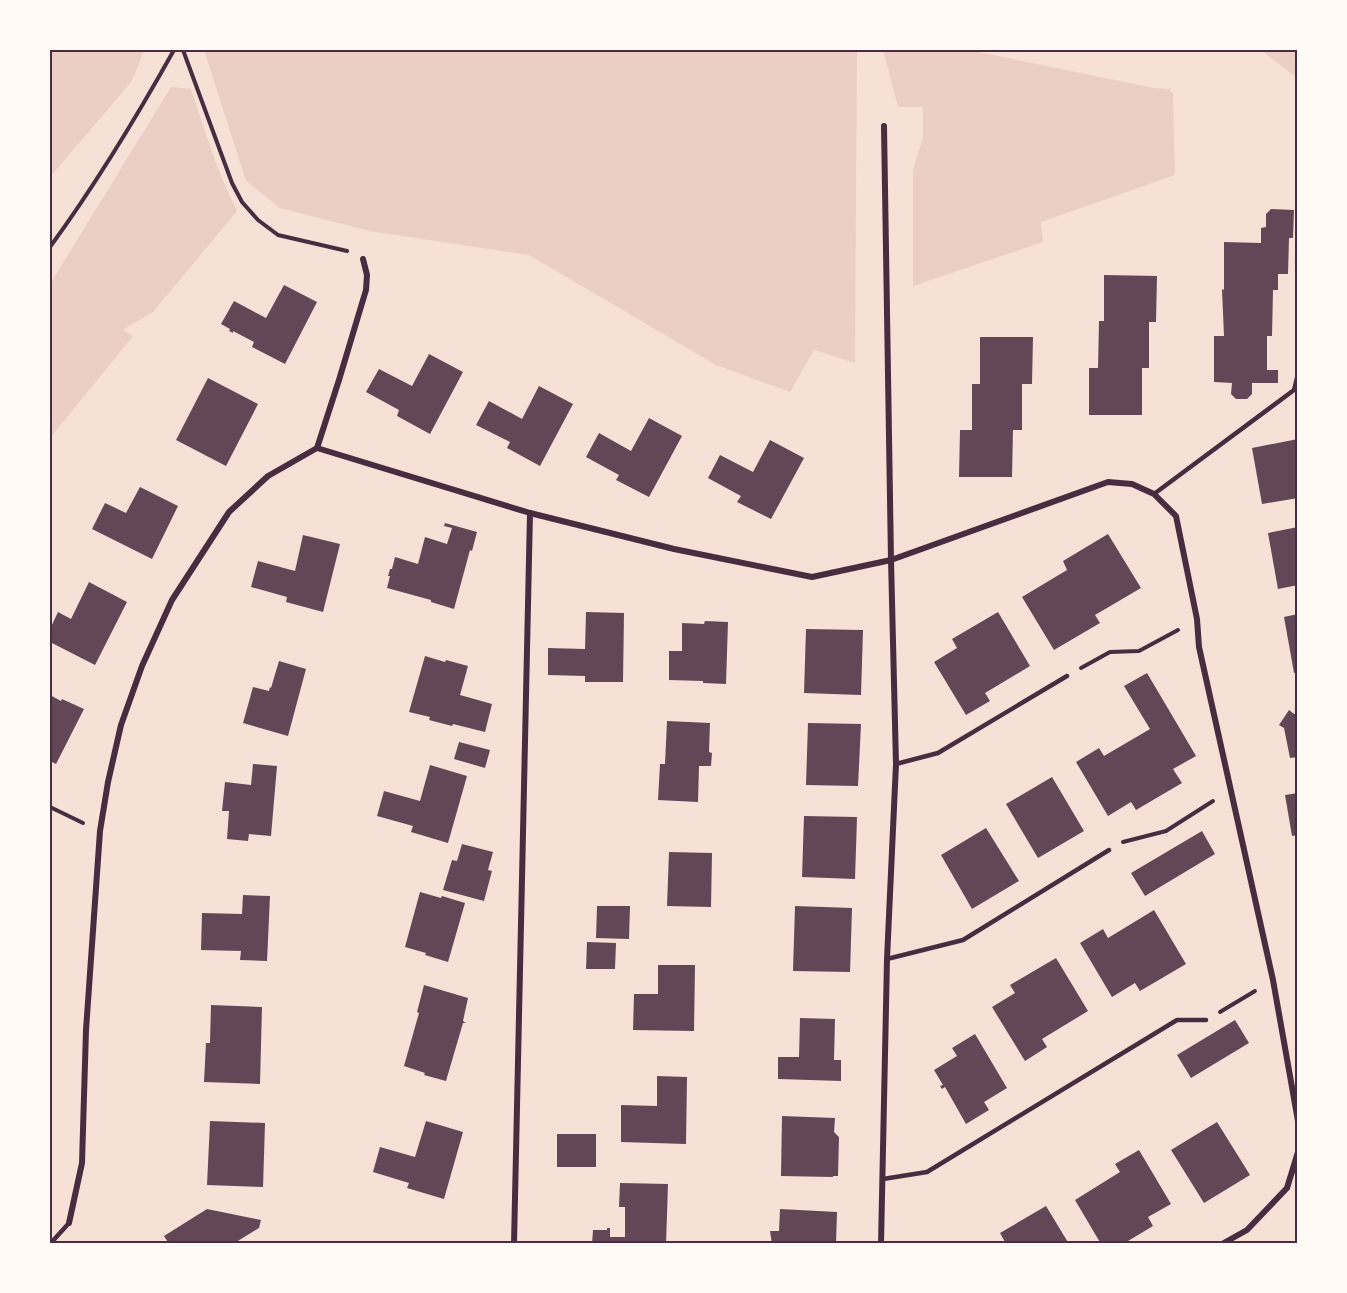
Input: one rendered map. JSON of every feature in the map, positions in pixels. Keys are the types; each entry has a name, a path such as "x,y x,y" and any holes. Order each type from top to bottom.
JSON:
{"street":[{"path":"881,1244 887,959 896,764 884,126"},
{"path":"69,1223 82,1163 86,1030 100,831 121,725 142,666 172,600 229,512 268,476 316,448 366,290 367,275 363,259"},
{"path":"316,448 530,513 674,549 812,577 891,560 1108,482 1132,484 1154,494 1176,516 1197,619 1199,647 1274,980 1298,1121"},
{"path":"514,1244 530,513"},
{"path":"1222,1244 1247,1230 1287,1188 1298,1152"}],"lane":[{"path":"1154,494 1294,390 1298,374"},
{"path":"896,764 938,753 1067,676"},
{"path":"887,959 963,940 1109,850"},
{"path":"883,1179 927,1172 1177,1020 1206,1020"},
{"path":"50,1244 69,1223"}],"path":[{"path":"50,247 139,113 174,50"},
{"path":"183,50 201,104 232,183 242,202 258,220 278,235 345,250 363,259"},
{"path":"1076,672 1110,652 1140,651 1197,619"},
{"path":"1123,842 1166,831 1232,790"},
{"path":"50,807 100,831"},
{"path":"1206,1020 1274,980"}],"shaded area":[{"path":"50,50 144,50 132,81 50,177"},
{"path":"204,50 857,50 855,363 814,350 790,392 716,365 529,255 369,231 280,208 246,181"},
{"path":"883,50 969,50 1154,88 1170,89 1170,92 1173,92 1175,175 1041,222 1043,242 913,286 913,170 923,137 923,107 898,107"},
{"path":"1261,50 1297,50 1297,78"},
{"path":"171,87 191,89 217,166 237,211 153,312 123,330 133,336 50,438 50,284"}],"building":[{"path":"1271,209 1294,210 1293,238 1289,238 1288,274 1278,274 1278,290 1273,290 1272,336 1267,336 1267,370 1278,370 1278,383 1252,383 1252,394 1247,399 1236,399 1231,394 1232,383 1214,382 1214,336 1224,336 1222,289 1224,290 1224,242 1261,243 1261,228 1266,227 1266,214"},
{"path":"1104,275 1157,276 1156,322 1149,322 1149,368 1142,368 1142,415 1089,415 1089,368 1098,368 1099,321 1104,321"},
{"path":"284,285 317,302 285,364 252,347 254,342 229,331 230,329 221,324 234,301 266,318"},
{"path":"980,337 1033,337 1032,384 1022,384 1022,430 1013,430 1012,477 959,477 960,430 972,430 972,384 980,384"},
{"path":"429,354 463,372 430,434 397,416 399,410 366,392 379,369 412,386"},
{"path":"208,378 258,404 226,466 176,440"},
{"path":"539,386 573,404 540,466 507,448 510,442 476,425 489,401 522,419"},
{"path":"649,418 682,436 649,497 616,480 619,475 586,457 599,433 631,451"},
{"path":"1298,439 1298,498 1262,504 1252,448"},
{"path":"770,440 804,458 771,519 737,502 741,496 708,478 720,455 753,472"},
{"path":"140,487 178,506 152,559 92,529 105,503 126,513"},
{"path":"445,523 477,532 454,609 387,588 390,576 388,576 395,557 418,564 425,537 447,544 452,528 444,526"},
{"path":"1298,527 1298,585 1278,589 1268,533"},
{"path":"1108,534 1141,588 1095,615 1100,623 1054,650 1022,597 1067,570 1063,561"},
{"path":"303,535 340,544 323,612 286,602 287,597 251,587 258,561 295,571"},
{"path":"89,582 127,602 95,665 50,642 50,629 58,612 71,619"},
{"path":"586,612 624,613 623,682 585,682 585,676 548,675 548,648 585,649"},
{"path":"998,612 1030,666 985,693 990,701 966,715 934,662 957,648 952,639"},
{"path":"1298,614 1298,672 1294,673 1284,617"},
{"path":"705,621 728,622 726,684 669,680 669,651 682,651 682,623 704,624"},
{"path":"806,629 863,630 861,695 804,693"},
{"path":"425,656 468,666 460,695 492,704 485,732 429,720 430,717 409,712"},
{"path":"279,661 306,669 288,736 243,723 253,687 269,691"},
{"path":"1147,673 1196,756 1173,769 1182,783 1136,810 1131,802 1108,816 1076,762 1099,748 1104,756 1150,729 1124,686"},
{"path":"50,695 84,709 56,764 50,761"},
{"path":"1289,710 1298,714 1298,757 1290,758 1284,728 1279,725"},
{"path":"667,721 710,723 711,766 699,766 698,802 658,800 660,764 665,764"},
{"path":"808,723 861,724 858,786 806,785"},
{"path":"459,742 490,750 485,768 454,759"},
{"path":"253,764 277,766 271,836 249,834 248,841 227,839 229,811 222,811 225,782 251,785"},
{"path":"430,765 467,776 448,843 411,832 413,826 377,816 384,791 420,801"},
{"path":"1052,777 1084,831 1038,858 1006,804"},
{"path":"1298,793 1298,835 1292,836 1285,795"},
{"path":"804,816 857,817 855,879 802,877"},
{"path":"986,828 1019,881 972,909 941,855"},
{"path":"1202,831 1215,854 1145,896 1131,873"},
{"path":"462,844 493,852 488,870 492,871 484,901 443,890 452,860 457,861"},
{"path":"669,852 712,853 711,907 667,906"},
{"path":"420,892 465,903 448,962 405,947"},
{"path":"243,895 270,896 267,961 240,960 241,951 201,950 202,913 242,914"},
{"path":"597,906 630,906 629,939 596,938"},
{"path":"795,906 852,908 850,972 793,971"},
{"path":"1154,910 1186,964 1140,991 1135,983 1112,997 1080,943 1103,929 1108,938"},
{"path":"587,942 616,943 615,969 586,969"},
{"path":"1056,958 1088,1011 1042,1039 1047,1047 1025,1061 992,1007 1015,993 1010,985"},
{"path":"658,965 695,965 694,1031 633,1030 634,994 658,994"},
{"path":"424,985 468,998 463,1021 466,1023 463,1023 446,1081 404,1066 419,1013 417,1012"},
{"path":"211,1005 262,1007 260,1084 204,1082 206,1043 210,1043"},
{"path":"800,1018 835,1019 834,1060 841,1060 841,1081 778,1079 778,1057 799,1057"},
{"path":"1235,1020 1249,1043 1191,1078 1177,1055"},
{"path":"975,1034 1007,1088 984,1102 989,1110 966,1124 945,1087 942,1089 940,1086 943,1085 934,1070 957,1056 952,1048"},
{"path":"657,1076 687,1077 686,1144 621,1142 621,1105 657,1106"},
{"path":"782,1116 835,1118 834,1132 839,1137 838,1176 781,1176"},
{"path":"210,1121 265,1123 263,1187 207,1185"},
{"path":"426,1121 463,1132 444,1199 407,1188 409,1183 373,1172 380,1147 415,1157"},
{"path":"1217,1122 1250,1175 1204,1203 1171,1150"},
{"path":"557,1134 596,1134 596,1167 557,1167"},
{"path":"1139,1150 1171,1204 1148,1217 1153,1226 1123,1244 1101,1244 1075,1200 1120,1172 1115,1164"},
{"path":"620,1183 668,1184 666,1244 592,1244 593,1230 610,1228 610,1237 625,1237 625,1207 619,1207"},
{"path":"1046,1206 1069,1244 1002,1244 1005,1242 1000,1233"},
{"path":"207,1209 261,1220 259,1228 233,1244 169,1244 164,1236"},
{"path":"780,1209 837,1212 836,1244 772,1244 770,1231 779,1231"}]}
